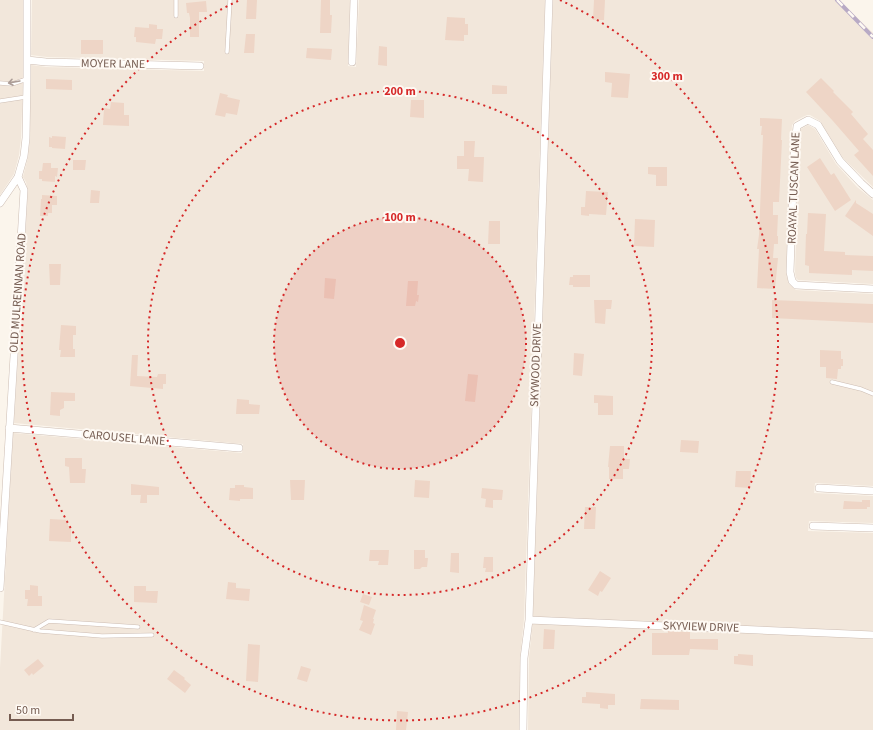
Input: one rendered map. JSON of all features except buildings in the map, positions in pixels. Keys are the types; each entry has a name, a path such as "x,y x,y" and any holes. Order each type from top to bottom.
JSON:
{"street":[{"path":"0,203 18,177 24,156 26,138 27,0"},
{"path":"352,62 354,0"},
{"name":"SKYWOOD DRIVE","path":"524,730 524,658 529,620 549,0"},
{"name":"MOYER LANE","path":"27,60 46,62 200,66"},
{"name":"ROAYAL TUSCAN LANE","path":"873,194 840,161 818,125 808,120 797,126 794,156 790,272 792,281 796,285 873,289"},
{"name":"OLD MULRENNAN ROAD","path":"0,588 24,190 18,177"},
{"name":"CAROUSEL LANE","path":"9,428 238,448"},
{"path":"819,488 873,491"},
{"path":"813,526 873,528"},
{"name":"SKYVIEW DRIVE","path":"529,620 873,634"}],"lane":[{"path":"176,0 176,16"},
{"path":"227,52 230,0"},
{"path":"0,83 12,84 27,79"},
{"path":"0,101 26,97"},
{"path":"832,382 861,389 873,394"},
{"path":"34,630 49,621 138,627"},
{"path":"0,622 34,630 102,636 152,635"}],"shaded area":[{"path":"0,0 23,0 23,79 19,155 14,174 0,195"},
{"path":"32,0 350,0 348,66 356,67 359,0 545,0 524,619 520,658 519,730 0,730 0,668 13,433 242,453 243,444 14,423 28,191 23,177 28,157 30,139 31,65 46,67 204,71 204,61 47,57 31,55"},
{"path":"553,0 839,0 873,33 873,187 843,158 820,121 810,115 807,115 795,121 792,125 790,156 786,272 789,284 796,290 873,294 873,486 815,483 814,493 873,496 873,523 809,521 808,531 873,533 873,730 528,730 529,658 533,620"},
{"path":"808,125 815,129 836,164 857,187 873,200 873,284 798,280 796,278 795,272 801,129"}],"railway":[{"path":"837,0 873,37"}]}
